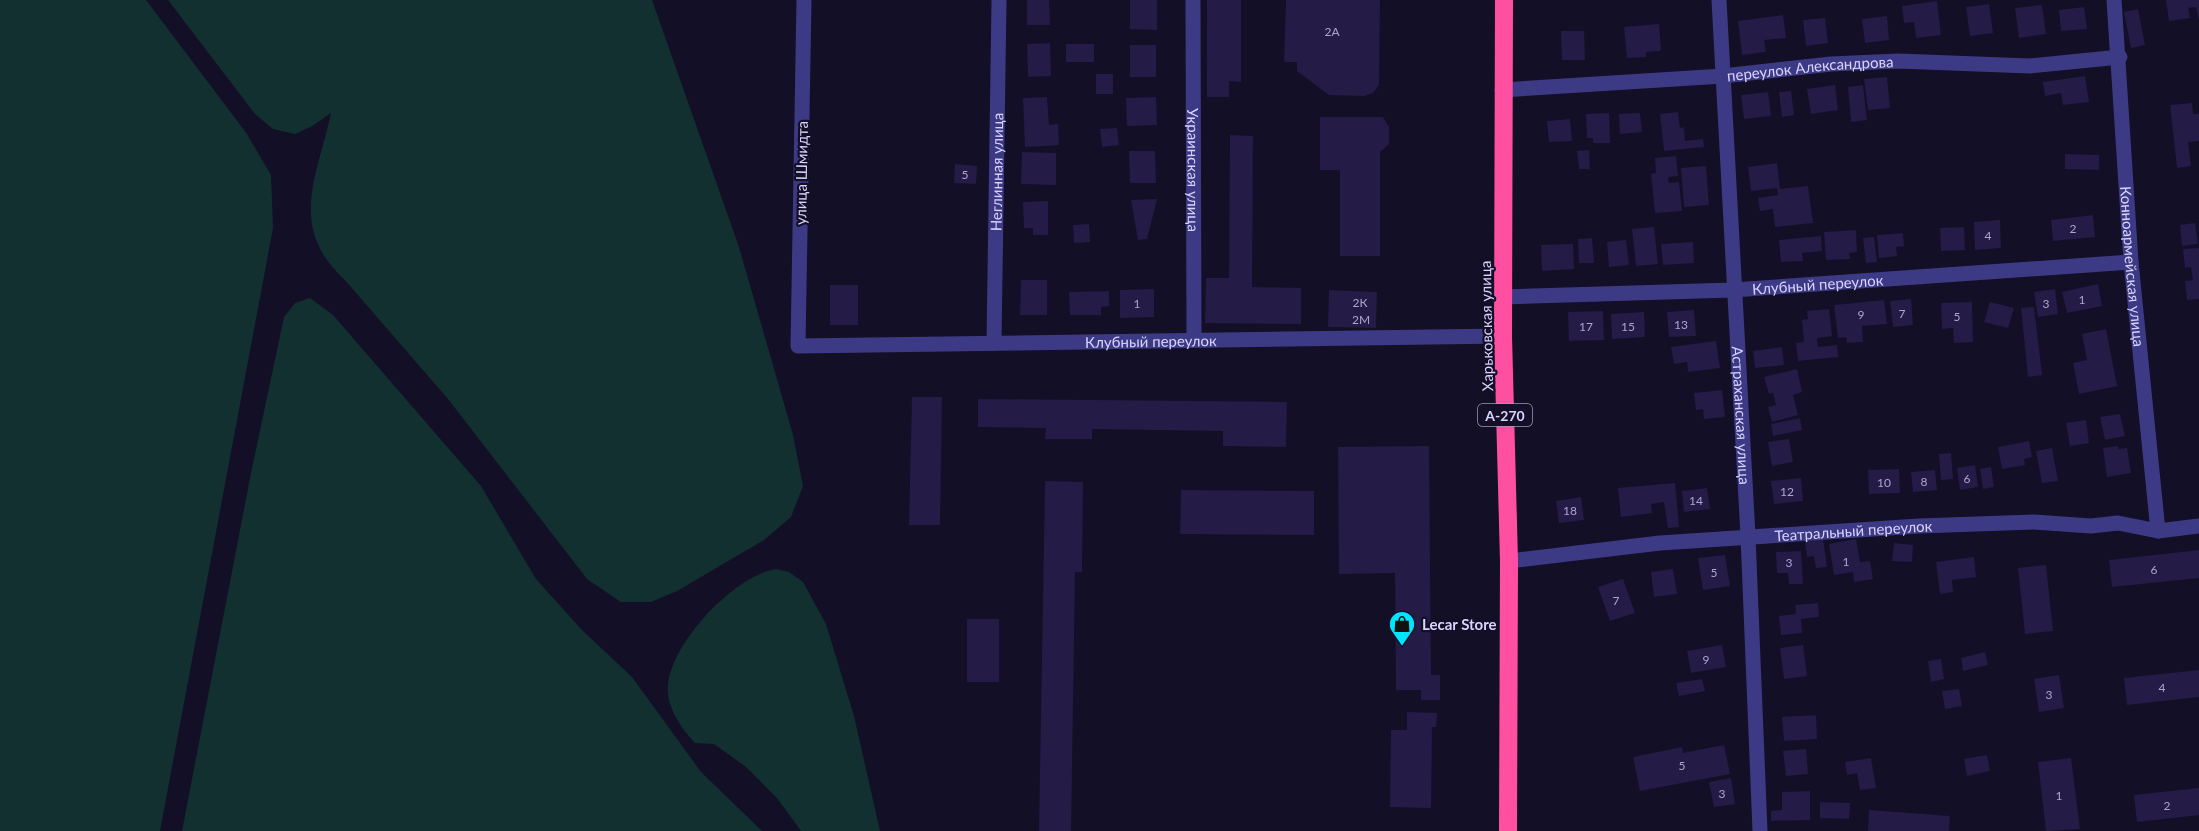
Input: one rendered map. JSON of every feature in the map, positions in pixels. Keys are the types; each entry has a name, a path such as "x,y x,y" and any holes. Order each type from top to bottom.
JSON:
{"highway":[{"name":"Харьковская улица","path":"1504,0 1503,336 1509,561 1508,831"}],"street":[{"name":"улица Шмидта","path":"798,346 804,0"},
{"name":"Неглинная улица","path":"994,343 999,0"},
{"name":"Украинская улица","path":"1193,0 1194,340"},
{"name":"Астраханская улица","path":"1719,0 1748,536 1760,831"},
{"name":"Конноармейская улица","path":"2114,0 2120,57 2131,262 2158,531"},
{"name":"переулок Александрова","path":"1502,90 1724,76 1842,63 1966,62 2030,66 2120,57"},
{"name":"Клубный переулок","path":"1503,297 1733,290 2131,262"},
{"name":"Клубный переулок","path":"798,346 1503,336"},
{"name":"Театральный переулок","path":"1509,561 1660,543 1748,536 2034,522 2118,524 2158,531 2199,526"}],"green space":[{"path":"0,0 146,0 247,134 271,175 273,228 160,831 0,831"},
{"path":"168,0 652,0 739,247 793,435 803,486 791,517 764,540 677,591 651,602 621,602 587,579 448,399 327,259 316,240 311,220 311,200 331,113 295,134 273,129 255,114"},
{"path":"310,298 333,315 481,486 536,579 582,630 632,677 701,772 762,831 182,831 251,473 284,317 295,303"},
{"path":"776,569 789,572 803,582 826,624 854,716 880,831 801,831 777,798 746,767 714,744 695,743 672,710 668,686 672,669 692,632 707,614 742,584 759,574"}],"building":[{"path":"1027,0 1049,0 1050,25 1027,25"},
{"path":"1130,0 1157,0 1157,30 1130,29"},
{"path":"1207,0 1241,0 1241,82 1229,81 1229,97 1207,97"},
{"path":"1286,0 1380,0 1379,85 1373,93 1364,96 1329,95 1297,71 1297,62 1284,62"},
{"path":"2166,0 2199,0 2199,20 2196,7 2188,8 2190,18 2169,21"},
{"path":"1937,1 1941,35 1916,38 1914,22 1904,23 1902,6"},
{"path":"1989,4 1993,33 1970,36 1966,7"},
{"path":"2042,5 2046,34 2019,38 2015,8"},
{"path":"2084,7 2087,29 2061,31 2059,10"},
{"path":"2138,9 2145,45 2131,48 2124,12"},
{"path":"1783,15 1786,38 1764,40 1766,52 1742,55 1738,21"},
{"path":"1887,16 1889,40 1865,43 1862,19"},
{"path":"1825,18 1828,43 1806,46 1803,20"},
{"path":"1659,24 1661,51 1646,52 1646,57 1627,58 1624,27"},
{"path":"1561,31 1584,31 1585,60 1562,60"},
{"path":"1050,43 1051,76 1028,77 1027,44"},
{"path":"1066,44 1094,44 1094,62 1066,62"},
{"path":"1130,45 1156,45 1156,77 1130,77"},
{"path":"1096,74 1113,74 1113,94 1096,94"},
{"path":"2085,76 2089,102 2063,105 2061,93 2045,96 2043,82"},
{"path":"1887,77 1890,108 1868,110 1864,79"},
{"path":"1835,85 1838,110 1811,114 1807,89"},
{"path":"1863,85 1867,120 1851,122 1848,87"},
{"path":"1791,91 1794,115 1782,117 1779,92"},
{"path":"1768,92 1771,116 1744,119 1741,95"},
{"path":"1047,97 1049,125 1058,124 1059,145 1025,147 1023,98"},
{"path":"1156,97 1157,125 1127,126 1126,98"},
{"path":"2192,103 2193,114 2199,114 2199,141 2188,142 2191,166 2177,168 2170,105"},
{"path":"1678,112 1680,128 1684,127 1685,141 1703,139 1704,147 1664,151 1660,114"},
{"path":"1609,113 1610,143 1593,143 1593,138 1587,138 1586,114"},
{"path":"1640,113 1642,132 1620,134 1619,114"},
{"path":"1320,117 1383,117 1389,127 1389,144 1380,152 1380,256 1340,256 1340,170 1320,170"},
{"path":"1570,119 1572,141 1549,142 1547,121"},
{"path":"1117,128 1119,145 1102,147 1100,129"},
{"path":"1230,135 1253,136 1252,287 1301,288 1301,324 1205,323 1206,278 1229,278"},
{"path":"1589,150 1590,169 1579,169 1577,151"},
{"path":"1129,151 1155,151 1156,183 1130,183"},
{"path":"1022,152 1056,153 1056,185 1021,184"},
{"path":"2065,154 2099,155 2099,170 2065,169"},
{"path":"1676,156 1678,176 1668,177 1669,183 1679,182 1682,211 1655,213 1651,174 1656,173 1655,158"},
{"path":"1777,163 1780,189 1808,186 1813,223 1775,227 1773,209 1760,211 1758,198 1778,195 1777,188 1751,191 1748,167"},
{"path":"955,164 977,166 976,184 954,183"},
{"path":"1706,166 1709,205 1684,207 1681,168"},
{"path":"1157,199 1147,239 1138,240 1131,200"},
{"path":"1048,201 1048,235 1033,235 1033,228 1024,228 1023,202"},
{"path":"2093,215 2095,237 2053,241 2051,220"},
{"path":"2000,220 2001,248 1975,250 1974,222"},
{"path":"2195,223 2198,244 2182,246 2180,225"},
{"path":"1089,224 1090,242 1074,243 1073,225"},
{"path":"1654,227 1658,264 1636,266 1632,229"},
{"path":"1964,227 1965,250 1941,251 1940,228"},
{"path":"1856,230 1857,252 1849,253 1850,259 1826,260 1824,232"},
{"path":"1903,233 1904,246 1896,247 1897,256 1879,258 1877,235"},
{"path":"1821,236 1822,251 1802,253 1803,261 1781,262 1779,240"},
{"path":"1874,237 1877,262 1866,263 1863,238"},
{"path":"1592,238 1594,263 1579,263 1578,239"},
{"path":"1626,240 1629,265 1609,267 1607,242"},
{"path":"1693,242 1694,263 1663,265 1661,244"},
{"path":"1573,244 1574,269 1542,271 1541,245"},
{"path":"2199,248 2199,299 2187,300 2185,281 2193,280 2191,267 2185,268 2183,249"},
{"path":"1021,280 1047,280 1047,315 1020,315"},
{"path":"2098,284 2102,306 2067,313 2062,292"},
{"path":"830,285 858,285 858,325 830,325"},
{"path":"1154,289 1154,317 1120,318 1120,290"},
{"path":"2055,289 2058,314 2038,317 2034,292"},
{"path":"1329,290 1377,292 1376,328 1328,327"},
{"path":"1109,291 1109,306 1101,307 1101,315 1070,315 1069,292"},
{"path":"1911,299 1913,325 1893,327 1890,301"},
{"path":"1884,300 1887,324 1862,326 1863,342 1847,343 1846,337 1838,338 1834,305"},
{"path":"1972,302 1973,342 1954,343 1953,328 1942,329 1941,303"},
{"path":"1990,302 2014,308 2008,328 1984,322"},
{"path":"2034,307 2042,375 2028,377 2021,308"},
{"path":"1829,309 1832,336 1817,338 1818,347 1837,345 1838,357 1798,361 1796,343 1804,342 1802,320 1808,319 1807,311"},
{"path":"1694,310 1696,336 1669,337 1667,312"},
{"path":"1603,311 1604,340 1569,341 1568,312"},
{"path":"1644,312 1645,337 1612,339 1611,314"},
{"path":"2106,329 2117,386 2079,394 2073,363 2087,360 2082,334"},
{"path":"1716,341 1720,368 1688,372 1687,362 1674,364 1671,347"},
{"path":"1782,347 1784,365 1755,368 1753,351"},
{"path":"1797,369 1802,392 1793,395 1798,415 1772,422 1768,407 1776,405 1773,393 1769,394 1764,377"},
{"path":"1722,390 1725,417 1704,419 1703,409 1696,410 1694,393"},
{"path":"912,397 942,397 940,525 909,525"},
{"path":"978,399 1287,402 1286,447 1223,446 1223,431 1092,429 1092,439 1045,439 1046,428 978,427"},
{"path":"2120,414 2125,436 2105,440 2100,417"},
{"path":"1800,418 1802,430 1773,436 1771,424"},
{"path":"2086,420 2089,443 2070,446 2066,423"},
{"path":"1789,439 1793,462 1772,466 1768,442"},
{"path":"2029,441 2032,457 2024,459 2025,465 2002,469 1998,447"},
{"path":"1429,446 1431,675 1440,675 1440,700 1421,700 1421,690 1396,690 1395,573 1339,574 1338,447"},
{"path":"2118,446 2118,449 2127,448 2131,473 2107,477 2103,448"},
{"path":"2052,448 2058,481 2042,483 2036,451"},
{"path":"1951,453 1953,479 1941,480 1939,454"},
{"path":"1975,465 1978,487 1960,490 1957,468"},
{"path":"1991,467 1994,487 1983,489 1980,469"},
{"path":"1899,469 1900,493 1869,494 1868,470"},
{"path":"1935,470 1937,490 1913,492 1911,472"},
{"path":"1801,478 1803,501 1774,504 1771,481"},
{"path":"1045,481 1083,482 1082,572 1075,572 1071,831 1039,831"},
{"path":"1675,483 1679,527 1668,528 1664,502 1651,504 1652,513 1621,517 1618,488"},
{"path":"1707,488 1710,509 1684,512 1682,491"},
{"path":"1181,490 1314,491 1314,535 1180,534"},
{"path":"1581,497 1584,520 1559,523 1556,501"},
{"path":"1823,539 1827,567 1816,568 1814,556 1807,557 1805,541"},
{"path":"1856,539 1860,562 1870,561 1873,579 1854,582 1853,572 1834,575 1829,544"},
{"path":"1894,543 1913,545 1912,562 1892,561"},
{"path":"2199,550 2199,578 2112,587 2109,560"},
{"path":"1801,551 1803,584 1789,584 1788,573 1777,573 1776,552"},
{"path":"1725,555 1730,586 1703,590 1698,558"},
{"path":"1974,557 1976,577 1952,580 1953,592 1940,594 1936,562"},
{"path":"2046,565 2053,631 2025,634 2018,568"},
{"path":"1673,569 1677,594 1654,597 1651,572"},
{"path":"1623,579 1635,613 1610,621 1598,587"},
{"path":"1818,603 1819,617 1801,619 1802,633 1781,635 1779,616 1796,614 1795,605"},
{"path":"967,619 999,619 999,682 967,682"},
{"path":"1722,645 1726,667 1691,673 1687,651"},
{"path":"1803,645 1807,676 1784,679 1780,648"},
{"path":"1985,652 1988,665 1963,671 1961,658"},
{"path":"1941,659 1944,679 1931,682 1928,661"},
{"path":"2199,670 2199,697 2127,705 2124,678"},
{"path":"2059,675 2064,708 2039,712 2034,679"},
{"path":"1702,679 1705,691 1679,696 1676,683"},
{"path":"1959,689 1962,706 1945,709 1942,691"},
{"path":"1407,712 1437,713 1436,727 1432,727 1431,808 1390,807 1391,730 1407,730"},
{"path":"1816,715 1817,739 1784,741 1782,717"},
{"path":"1724,745 1730,774 1640,791 1633,757 1682,747 1683,753"},
{"path":"1806,749 1808,774 1786,776 1783,751"},
{"path":"1987,755 1990,771 1967,776 1964,759"},
{"path":"1871,758 1876,788 1860,790 1857,773 1847,775 1845,762"},
{"path":"2071,758 2080,829 2046,831 2038,762"},
{"path":"1731,778 1735,804 1714,807 1709,782"},
{"path":"2199,788 2199,815 2137,822 2134,795"},
{"path":"1810,791 1810,820 1771,821 1771,811 1782,810 1782,792"},
{"path":"1820,802 1850,803 1849,819 1820,818"},
{"path":"1869,810 1950,816 1949,831 1868,831"}],"place":[{"name":"Lecar Store","path":"1402,647"}]}
